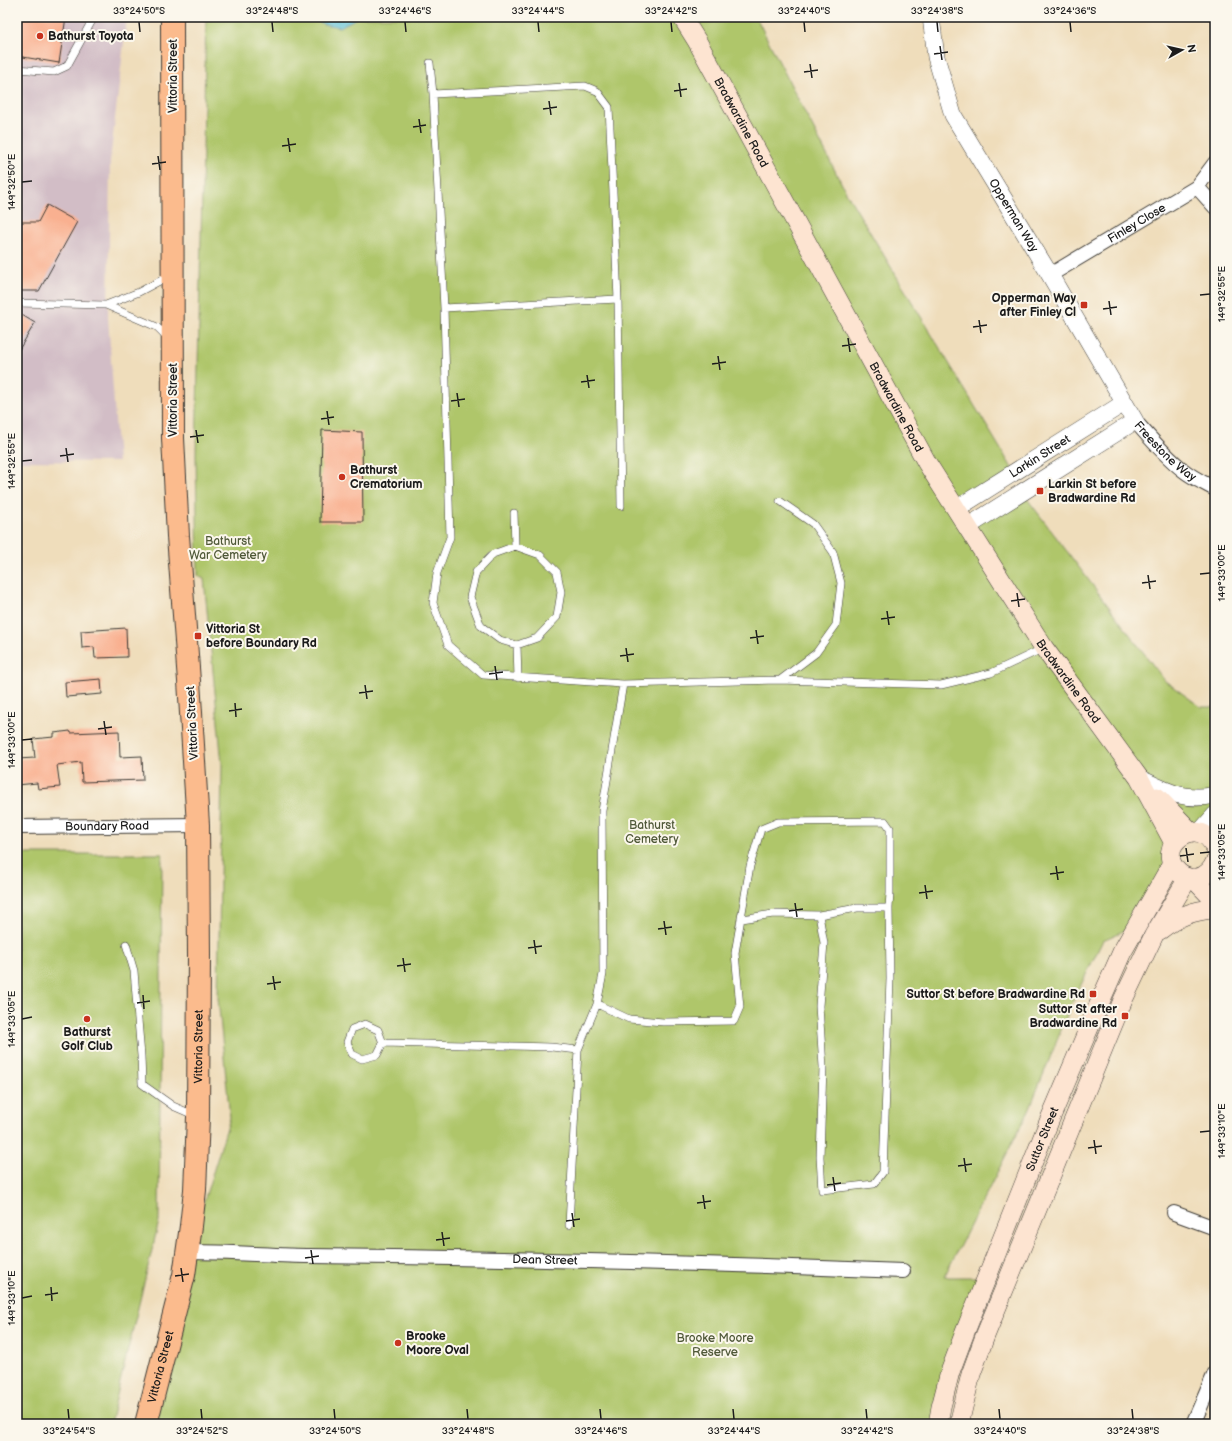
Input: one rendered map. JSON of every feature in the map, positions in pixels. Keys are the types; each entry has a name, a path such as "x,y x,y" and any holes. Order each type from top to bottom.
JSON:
{"highway":[{"name":"Vittoria Street","path":"146,1424 184,1275 188,1252 195,1190 198,1117 198,825 175,490 173,438 172,17"}],"main road":[{"name":"Bradwardine Road","path":"682,17 705,54 927,463 1044,648 1139,778 1174,843"},
{"name":"Bradwardine Road","path":"1139,778 1195,833 1209,838 1215,847"},
{"path":"1195,833 1182,836 1174,843 1171,850 1172,864 1178,873 1191,878 1215,901"},
{"path":"1191,878 1203,876 1208,873 1212,869 1215,862"},
{"name":"Suttor Street","path":"938,1424 950,1372 1053,1112 1122,952 1172,864"},
{"name":"Suttor Street","path":"960,1424 971,1374 985,1336 1123,1000 1154,935 1191,878"},
{"path":"1154,935 1169,923 1182,916 1194,911 1215,909"}],"street":[{"name":"Opperman Way","path":"931,17 936,57 953,115 1050,275 1124,403"},
{"name":"Finley Close","path":"1050,275 1197,187 1215,164"},
{"path":"1197,187 1215,207"},
{"name":"Larkin Street","path":"956,509 990,489 1124,403"},
{"name":"Freestone Way","path":"1124,403 1135,421 1156,445 1181,469 1215,489"},
{"name":"Larkin Street","path":"967,527 1135,421"},
{"path":"1139,778 1171,794 1179,796 1193,798 1215,795"},
{"path":"1195,833 1215,815"},
{"name":"Boundary Road","path":"17,827 198,825"},
{"path":"1174,1213 1215,1228"},
{"name":"Dean Street","path":"188,1252 309,1256 666,1262 903,1271"},
{"path":"1193,1424 1215,1373"}],"lane":[{"path":"17,68 54,72 67,66 94,17"},
{"path":"430,63 433,94 444,308 450,537 438,573 433,603 448,644 483,675 623,684 780,680 941,685 991,673 1044,648"},
{"path":"433,94 585,86 598,91 608,107 618,299 622,506"},
{"path":"106,306 139,292 173,274"},
{"path":"444,308 618,299"},
{"path":"17,303 106,306 157,327 173,343"},
{"path":"780,502 813,524 833,552 841,583 836,625 816,653 780,680"},
{"path":"514,513 515,546"},
{"path":"515,546 540,555 557,572 561,592 557,617 537,638 517,645 500,640 481,626 470,597 476,572 493,554 515,546"},
{"path":"517,645 518,678"},
{"path":"569,1225 578,1050 597,1004 603,974 602,812 623,684"},
{"path":"597,1004 629,1019 663,1022 734,1021 740,1007 735,953 750,866 761,829 778,822 885,821 890,828 890,979 883,1172 874,1184 822,1190 820,1157 823,1068 820,1006 824,943 819,915"},
{"path":"742,919 774,914 819,915 857,908 889,908"},
{"path":"126,944 134,971 142,1056 142,1084 173,1106 198,1117"},
{"path":"365,1024 378,1030 383,1043 377,1055 362,1059 352,1054 347,1042 352,1029 365,1024"},
{"path":"383,1043 551,1047 578,1050"}],"shaded area":[{"path":"17,17 127,17 110,161 108,317 118,462 17,461"}],"green space":[{"name":"Bathurst Cemetery","path":"206,17 756,17 847,194 1015,473 956,509 967,527 1022,492 1165,681 1201,707 1215,707 1215,815 1174,843 1137,925 1103,940 1072,1003 1029,1110 944,1277 986,1277 938,1424 145,1424 188,1252 230,1118 218,998 222,764 204,579 198,576 196,455"},
{"name":"Bathurst Golf Club","path":"17,854 162,854 159,1221 110,1424 17,1424"}],"water":[{"path":"312,17 358,17 340,27 323,24"}],"building":[{"name":"Bathurst Toyota","path":"17,17 66,17 59,63 17,56"},
{"path":"47,205 77,222 39,291 17,291 17,222 38,222"},
{"path":"17,312 35,323 17,353"},
{"name":"Bathurst Crematorium","path":"322,430 362,432 363,522 320,522"},
{"path":"126,628 127,657 95,658 94,647 82,648 81,631"},
{"path":"101,679 102,694 66,697 65,682"},
{"path":"70,731 71,733 119,731 120,757 142,756 143,780 82,782 81,762 57,765 60,787 38,789 37,783 17,785 17,759 35,758 33,739 54,737 54,733"}],"place":[{"name":"Bathurst Toyota","path":"40,36"},
{"name":"Opperman Way after Finley Cl","path":"1084,305"},
{"name":"Bathurst Crematorium","path":"342,477"},
{"name":"Larkin St before Bradwardine Rd","path":"1040,491"},
{"name":"Vittoria St before Boundary Rd","path":"198,636"},
{"name":"Suttor St before Bradwardine Rd","path":"1093,994"},
{"name":"Suttor St after Bradwardine Rd","path":"1125,1016"},
{"name":"Bathurst Golf Club","path":"87,1019"},
{"name":"Brooke Moore Oval","path":"398,1343"}],"park label":[{"name":"Bathurst War Cemetery","path":"228,548"},
{"name":"Brooke Moore Reserve","path":"715,1345"}]}
